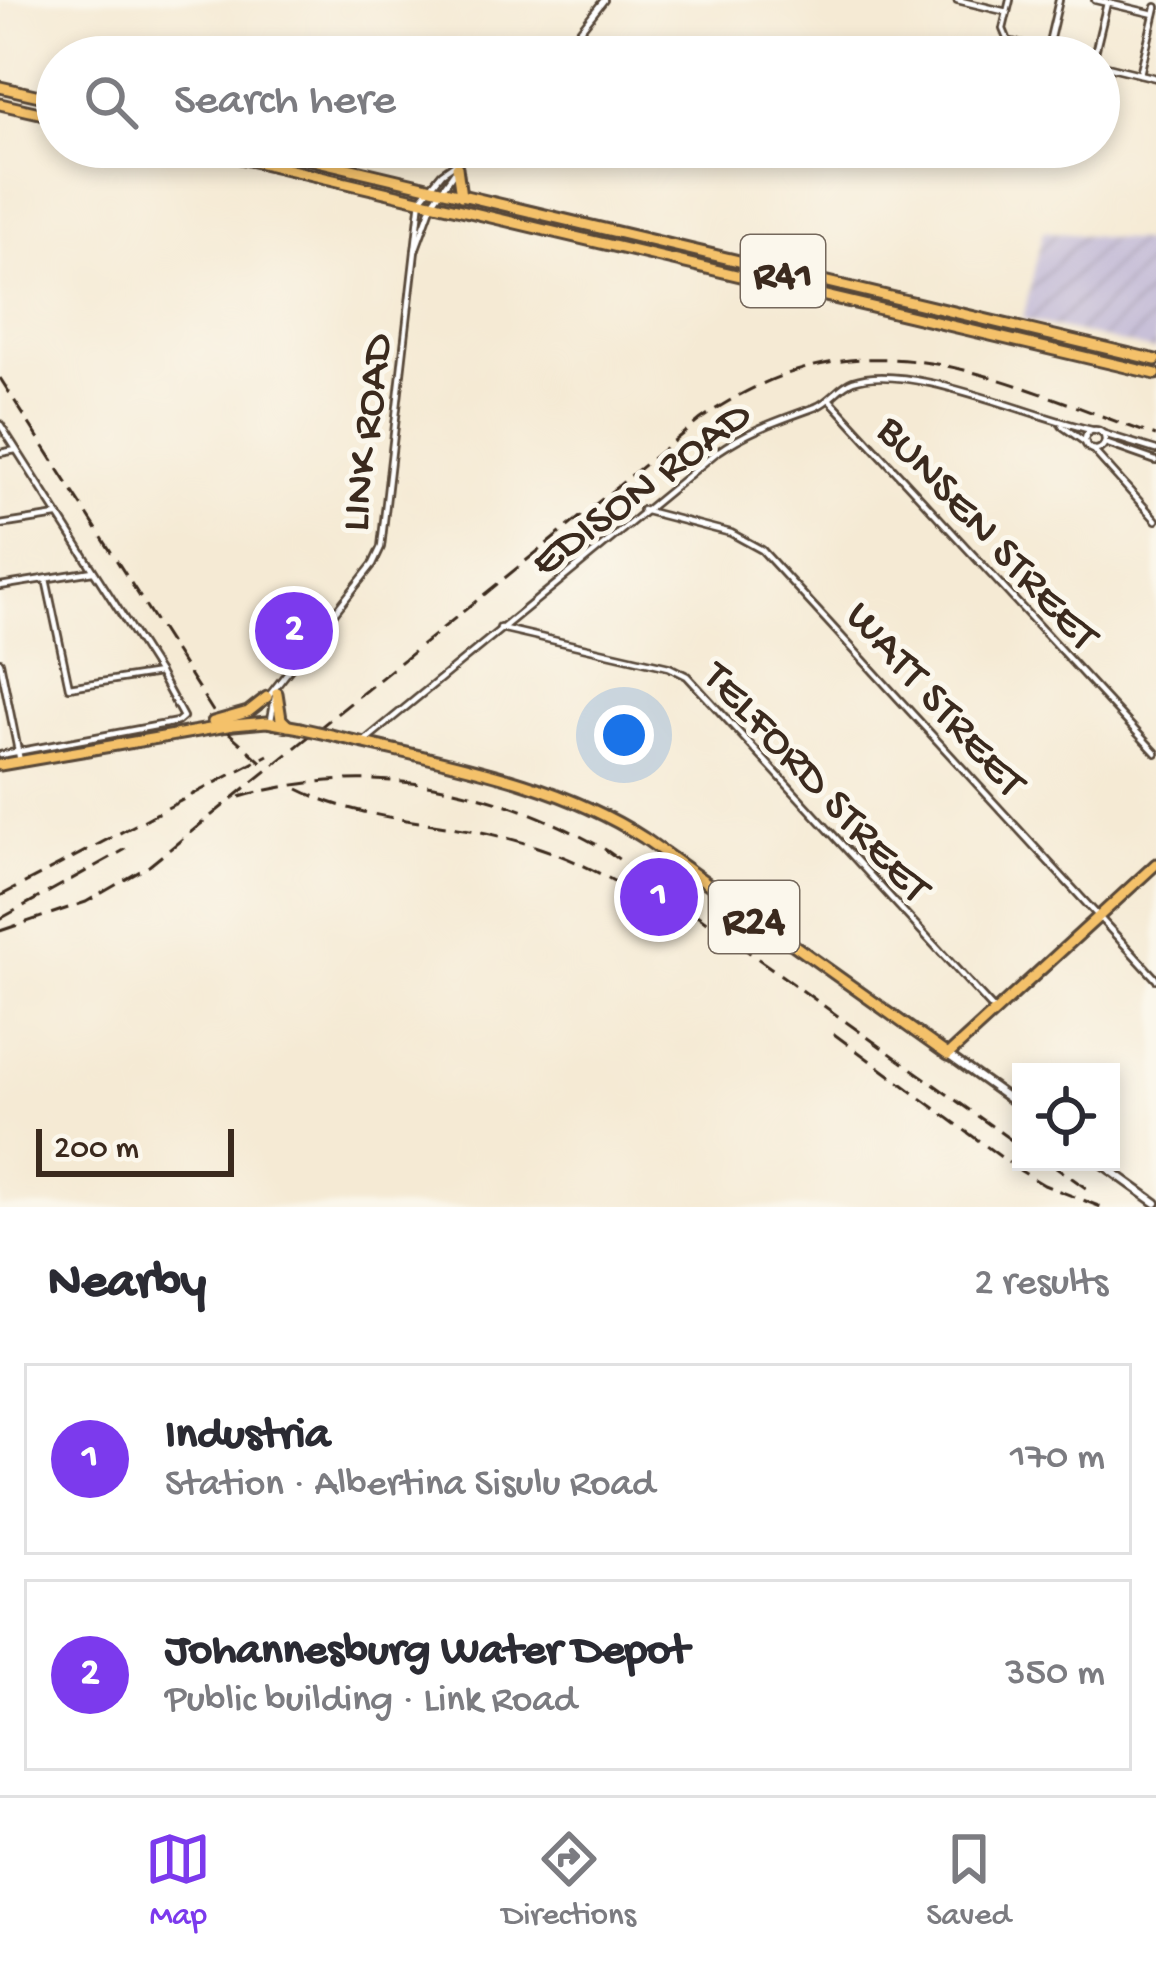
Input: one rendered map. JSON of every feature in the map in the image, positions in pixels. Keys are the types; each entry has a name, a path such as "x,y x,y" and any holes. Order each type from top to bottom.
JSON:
{"main road":[{"path":"0,88 36,96"},
{"path":"0,104 36,112"},
{"name":"R41","path":"286,168 1156,374"},
{"name":"R41","path":"348,168 1156,360"},
{"path":"458,168 461,196"},
{"path":"728,272 731,260"},
{"path":"1032,345 1035,331"},
{"path":"160,738 242,715 272,695 281,719 294,727"},
{"name":"R24","path":"0,765 19,756 266,722 531,785 614,819 948,1055"},
{"path":"948,1055 1156,864"}],"street":[{"path":"576,36 604,0"},
{"path":"956,0 1007,12"},
{"path":"1006,36 1003,29 1010,0"},
{"path":"1051,36 1059,0"},
{"path":"1095,0 1155,12 1140,74"},
{"path":"1101,36 1107,3"},
{"path":"1120,68 1156,78"},
{"path":"421,199 428,187 454,168"},
{"name":"LINK ROAD","path":"415,251 434,202 456,168"},
{"name":"LINK ROAD","path":"272,695 382,547 421,199"},
{"name":"EDISON ROAD","path":"362,743 642,511 738,438 830,400 854,381 898,380 956,389 1156,461"},
{"name":"BUNSEN STREET","path":"830,400 1156,753"},
{"name":"EDISON ROAD","path":"1057,423 1086,443 1156,520"},
{"path":"0,424 182,713 177,722 19,756 0,755"},
{"path":"1086,443 1088,434 1156,450"},
{"path":"1093,450 1102,439"},
{"path":"1102,439 1103,463"},
{"path":"0,453 16,450"},
{"name":"WATT STREET","path":"642,511 731,533 763,550 1156,979"},
{"path":"0,526 57,515"},
{"path":"0,586 93,571"},
{"path":"46,579 69,687 159,673"},
{"name":"TELFORD STREET","path":"500,628 687,676 995,1011"},
{"path":"0,662 19,756"},
{"path":"272,695 273,718 266,722 260,712 272,695"},
{"path":"948,1055 1012,1101"},
{"path":"1112,1171 1156,1203"}],"shaded area":[{"path":"1043,231 1156,243 1156,351 1023,319"}],"railway":[{"path":"0,931 86,902 149,866 701,419 761,385 818,365 873,359 927,363 1038,392 1156,436"},
{"path":"0,378 216,716"},
{"path":"228,732 268,768"},
{"path":"0,896 268,755"},
{"path":"240,797 288,786 382,780 474,795 563,828 606,850 1012,1141"},
{"path":"298,789 367,813 534,846 601,874 663,912"},
{"path":"0,919 126,849"},
{"path":"834,1034 1009,1163"},
{"path":"1011,1165 1044,1185 1101,1207"},
{"path":"1062,1171 1093,1193"}],"place":[{"name":"Johannesburg Water Depot","path":"294,631"},
{"name":"Industria","path":"659,897"}]}
